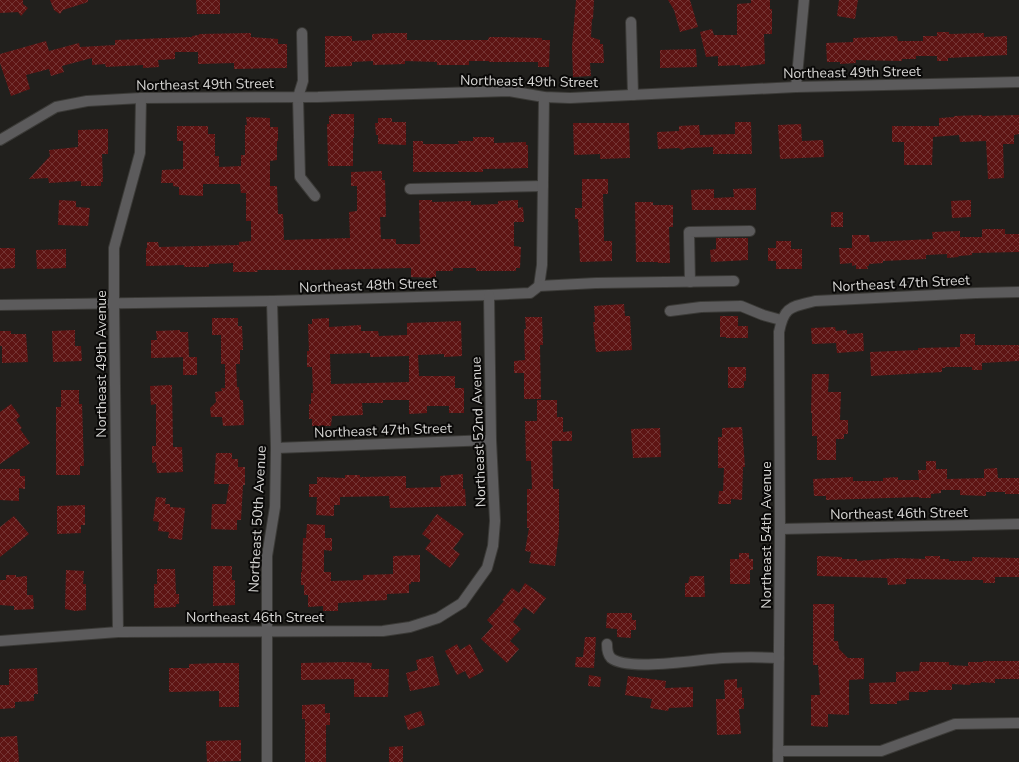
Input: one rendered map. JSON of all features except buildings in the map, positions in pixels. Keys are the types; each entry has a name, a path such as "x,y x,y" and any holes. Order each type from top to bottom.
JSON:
{"street":[{"path":"796,87 804,0"},
{"path":"631,22 633,96"},
{"path":"302,33 303,81 298,97 300,177 315,196"},
{"name":"Northeast 49th Street","path":"0,140 56,107 87,101 141,98 298,97 509,91 544,97 570,98 796,87 1019,82"},
{"path":"539,286 542,265 544,97"},
{"name":"Northeast 49th Avenue","path":"118,632 114,248 140,153 141,98"},
{"path":"410,189 543,186"},
{"path":"690,282 689,232 750,230"},
{"name":"Northeast 48th Street","path":"0,305 272,301 489,295 530,293 539,286 734,281"},
{"name":"Northeast 47th Street","path":"787,311 799,305 815,301 1019,292"},
{"name":"Northeast 52nd Avenue","path":"487,568 493,546 495,521 491,440 489,295"},
{"name":"Northeast 50th Avenue","path":"267,762 267,556 275,507 276,448 272,301"},
{"path":"670,312 701,307 741,306 763,315 781,320"},
{"name":"Northeast 54th Avenue","path":"778,762 780,529 779,332 781,320 787,311"},
{"name":"Northeast 47th Street","path":"276,448 491,440"},
{"name":"Northeast 46th Street","path":"780,529 1019,524"},
{"name":"Northeast 46th Street","path":"0,641 118,632 266,630 383,631 410,628 438,618 462,603 487,568"},
{"path":"607,644 607,651 611,658 621,662 636,664 729,657 779,658"},
{"path":"778,751 881,751 955,724 1019,723"}]}
